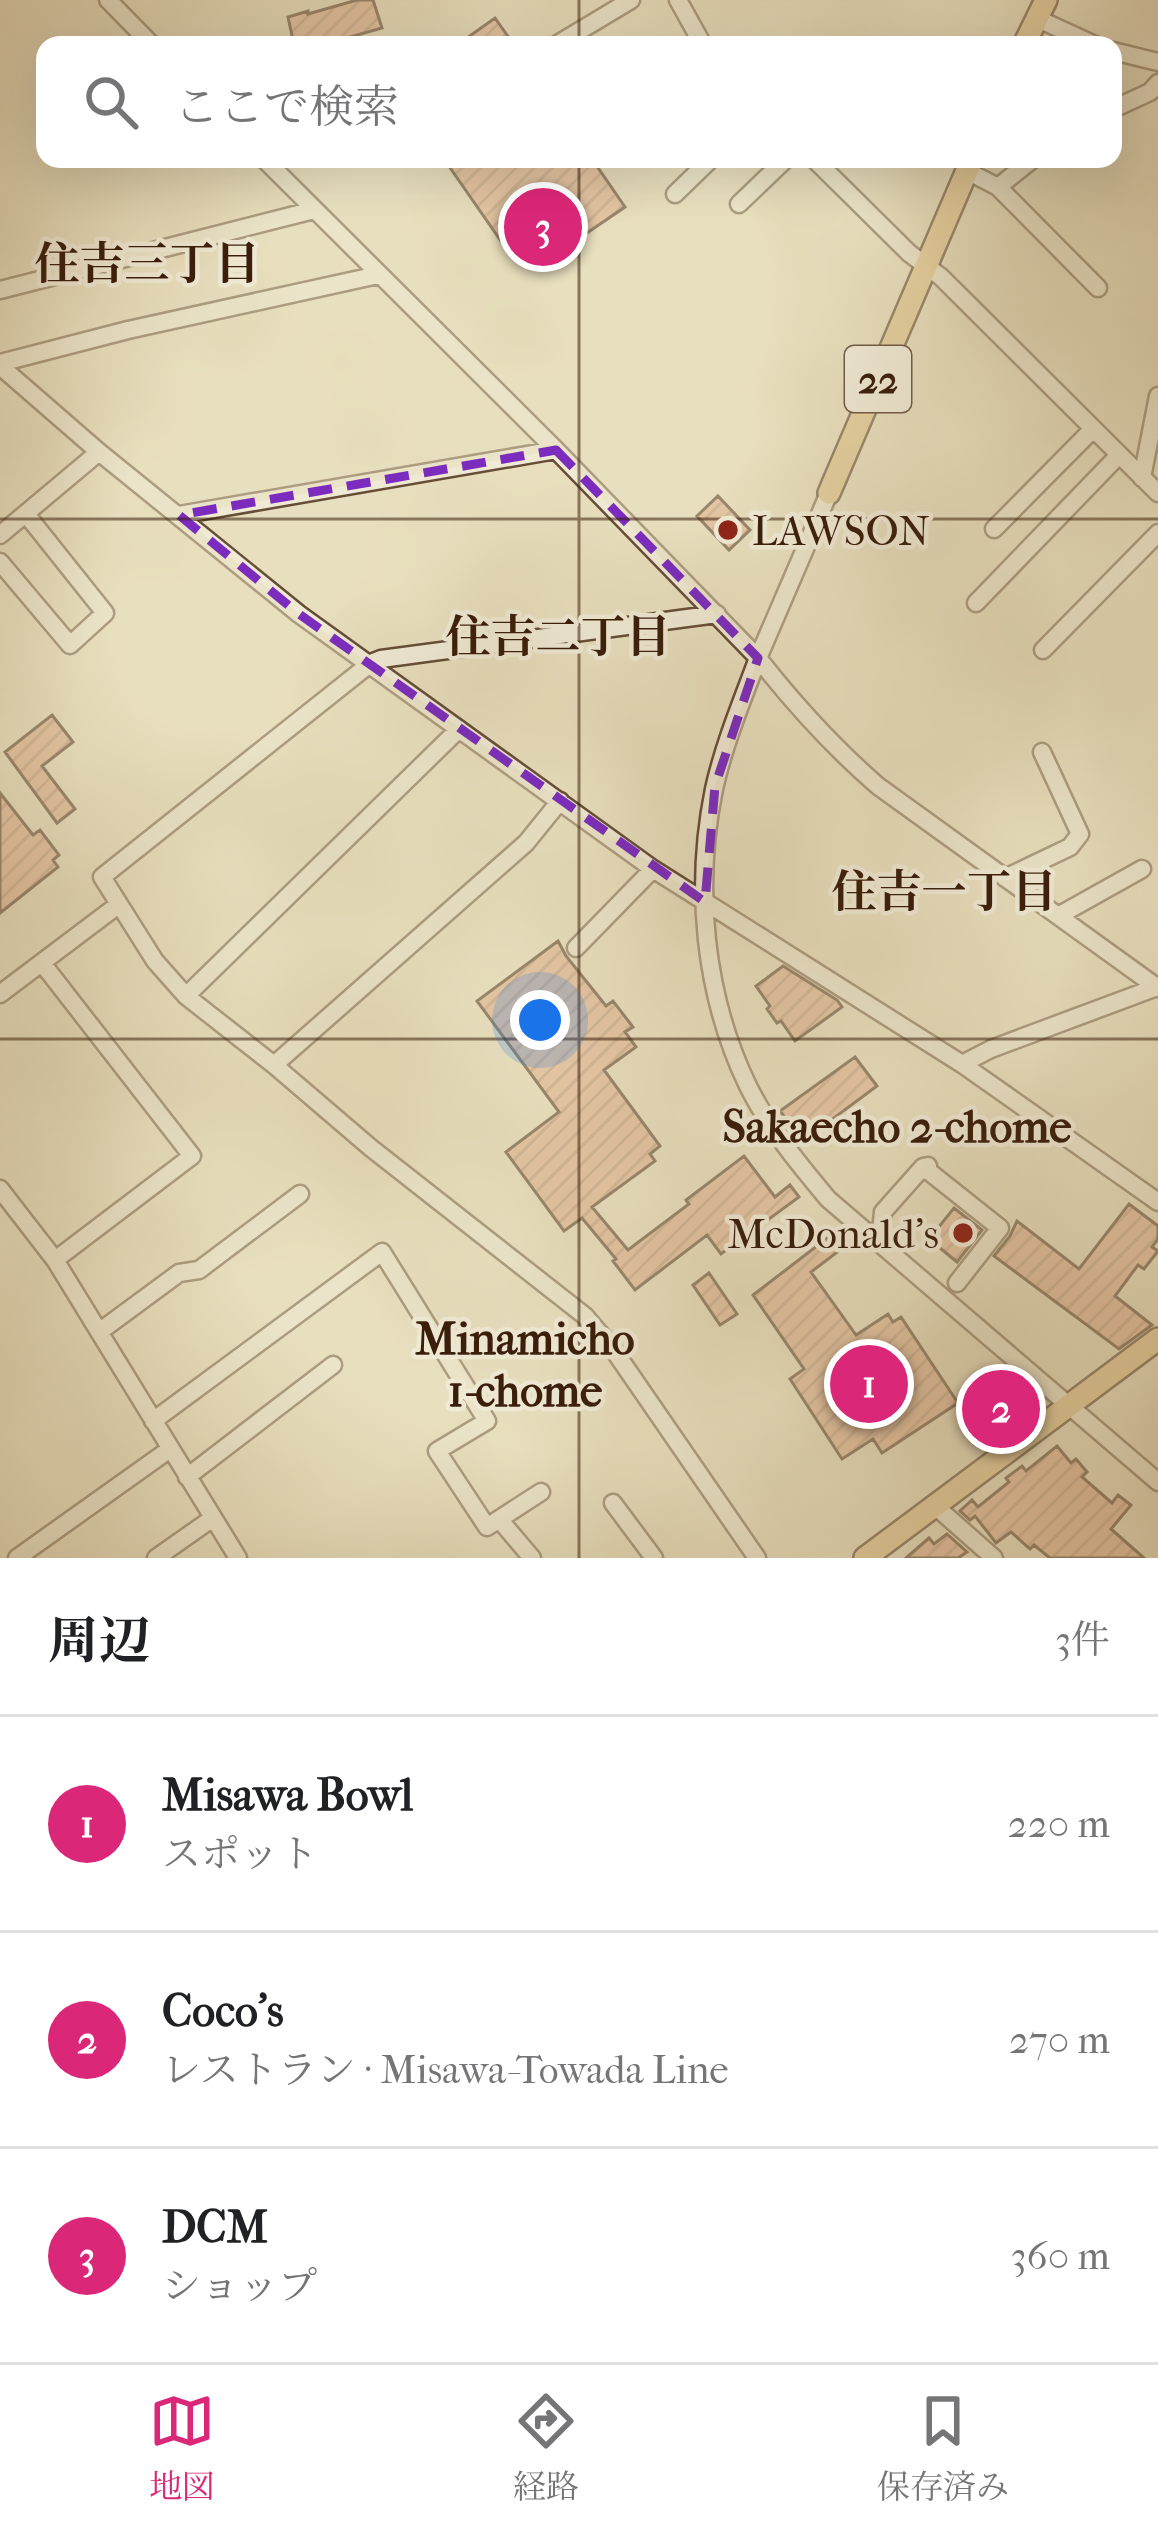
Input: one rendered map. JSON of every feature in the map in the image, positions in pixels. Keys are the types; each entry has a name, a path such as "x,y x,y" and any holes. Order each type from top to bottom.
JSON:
{"main road":[{"name":"22","path":"829,493 968,168"},
{"path":"865,1558 1158,1339"}],"street":[{"path":"108,0 143,36"},
{"path":"571,36 631,0"},
{"path":"678,0 698,36"},
{"path":"1041,9 1082,36"},
{"path":"1122,53 1158,62"},
{"path":"1122,105 1158,83"},
{"path":"273,168 717,614 850,761 1157,988"},
{"path":"675,194 702,168"},
{"path":"739,204 777,168"},
{"path":"823,168 1158,493"},
{"path":"973,168 1098,288"},
{"path":"998,188 1022,168"},
{"path":"0,290 314,210"},
{"path":"0,364 128,330 378,275"},
{"path":"0,364 99,452 299,614 653,869 962,1064 1158,1202"},
{"path":"1142,478 1158,396"},
{"path":"994,529 1093,429"},
{"path":"179,515 556,450"},
{"path":"0,535 99,452"},
{"path":"976,603 1119,455"},
{"path":"829,493 758,658 715,786 708,825 704,918 712,977 748,1085 788,1151 828,1199 1158,1482"},
{"path":"0,562 70,645 106,613 26,514"},
{"path":"1043,650 1158,532"},
{"path":"717,614 371,663 102,877 155,962 186,996 585,1316 613,1348 757,1558"},
{"path":"186,996 459,729"},
{"path":"1005,878 1070,848 1080,834 1042,752"},
{"path":"274,1065 526,843 560,801"},
{"path":"576,948 653,869"},
{"path":"1058,916 1142,869"},
{"path":"0,994 118,905"},
{"path":"42,963 192,1156 55,1260"},
{"path":"962,1064 1157,988"},
{"path":"873,1239 880,1232 883,1212 920,1171 927,1170 1000,1228 957,1283"},
{"path":"0,1189 55,1260 238,1558"},
{"path":"99,1332 179,1273 200,1270 300,1194"},
{"path":"153,1421 382,1252 488,1421 437,1450 487,1527 541,1492"},
{"path":"187,1477 333,1365"},
{"path":"17,1558 170,1449"},
{"path":"613,1503 654,1558"},
{"path":"934,1505 994,1558"},
{"path":"156,1558 213,1518"},
{"path":"499,1520 532,1558"}],"highlighted area":[{"path":"556,450 758,658 715,786 705,902 299,614 179,515"}],"building":[{"path":"373,0 382,28 354,36 292,36 288,17"},
{"path":"495,18 508,36 470,36"},
{"path":"450,168 598,168 625,207 537,267 525,248 512,257"},
{"path":"718,496 750,530 729,550 697,516"},
{"path":"52,715 73,742 42,766 75,809 57,823 5,752"},
{"path":"0,793 33,835 40,830 59,855 53,860 58,867 0,913"},
{"path":"558,941 606,1006 613,1001 633,1027 625,1032 636,1047 604,1070 660,1146 650,1154 655,1161 592,1207 628,1250 744,1156 775,1197 790,1185 799,1197 721,1254 707,1235 635,1290 582,1218 564,1231 506,1152 559,1112 477,1001"},
{"path":"783,966 842,1007 795,1041 767,1009 770,1006 756,986"},
{"path":"855,1057 877,1086 803,1141 780,1111"},
{"path":"1129,1204 1158,1226 1152,1247 1158,1251 1144,1269 1138,1265 1115,1296 1152,1325 1119,1349 994,1256 1017,1221 1079,1269"},
{"name":"McDonald's","path":"954,1208 982,1230 957,1262 929,1239"},
{"path":"834,1233 844,1247 811,1272 856,1335 888,1314 893,1322 901,1317 958,1403 882,1453 873,1439 842,1459 790,1379 804,1369 753,1295"},
{"path":"709,1273 737,1314 720,1325 693,1285"},
{"path":"1007,1378 1031,1415 998,1437 970,1401 982,1394 979,1390"},
{"path":"1057,1446 1071,1463 1076,1459 1087,1472 1082,1477 1112,1503 1118,1495 1131,1505 1111,1529 1144,1558 1050,1558 1034,1545 1030,1549 1011,1532 996,1543 975,1516 970,1520 960,1511 972,1500 978,1507 1009,1482 1006,1478 1022,1466 1026,1471"},
{"path":"947,1534 967,1552 958,1558 906,1558 929,1538 934,1544"}],"place":[{"name":"DCM","path":"543,227"},
{"name":"LAWSON","path":"728,530"},
{"name":"McDonald's","path":"963,1233"},
{"name":"Misawa Bowl","path":"869,1384"},
{"name":"Coco's","path":"1001,1409"}],"district":[{"name":"住吉三丁目","path":"147,263"},
{"name":"住吉二丁目","path":"558,636"},
{"name":"住吉一丁目","path":"944,891"},
{"name":"Sakaecho 2-chome","path":"897,1126"},
{"name":"Minamicho 1-chome","path":"525,1364"}]}
